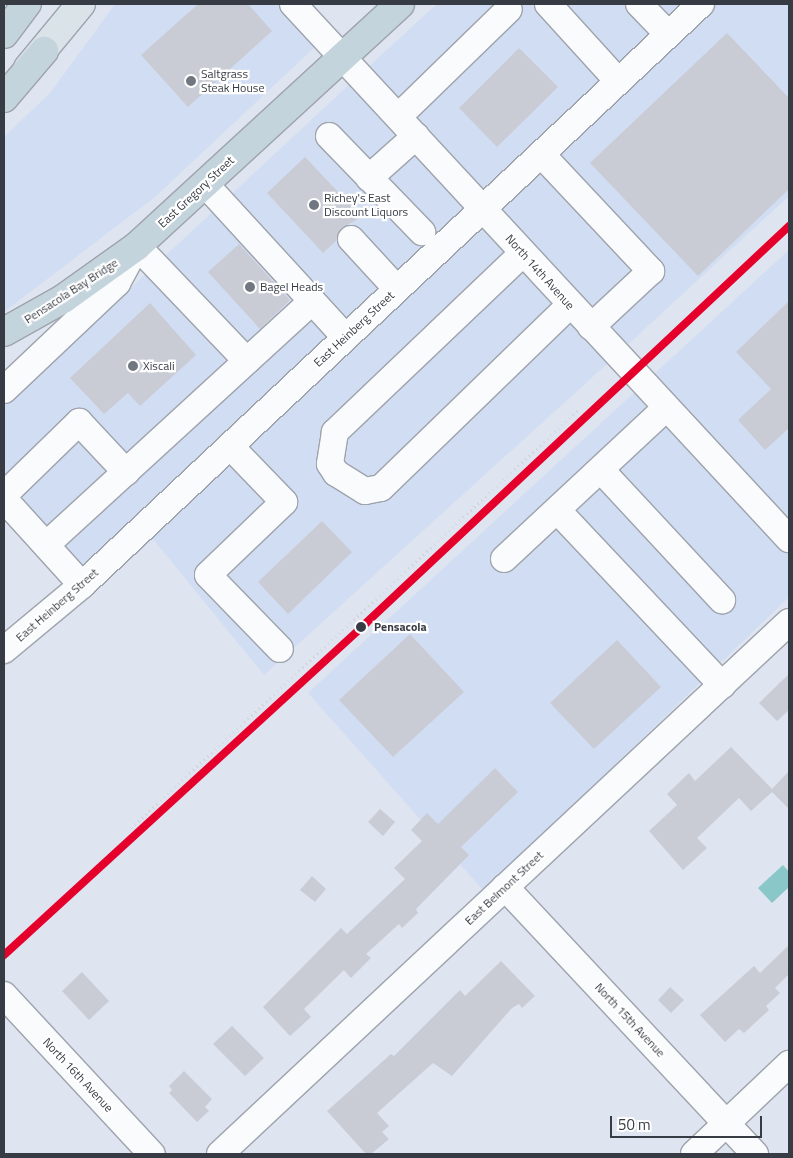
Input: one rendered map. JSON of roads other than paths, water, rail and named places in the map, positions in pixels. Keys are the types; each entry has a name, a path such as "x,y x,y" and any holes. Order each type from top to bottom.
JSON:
{"highway":[{"name":"East Gregory Street","path":"137,246 400,4"},
{"path":"4,34 24,8"},
{"path":"4,98 44,51"},
{"name":"Pensacola Bay Bridge","path":"4,332 63,299 137,246"}],"main road":[{"path":"4,93 44,51 81,4"}],"street":[{"name":"North 14th Avenue","path":"293,4 399,116 482,209 789,539"},
{"path":"548,4 618,81"},
{"name":"East Heinberg Street","path":"4,650 82,585 701,4"},
{"path":"642,5 668,34"},
{"path":"399,116 509,9"},
{"path":"329,136 422,232"},
{"path":"369,178 416,136"},
{"path":"541,154 651,271 591,327"},
{"path":"205,184 345,337"},
{"path":"351,239 397,289"},
{"path":"137,246 247,361"},
{"name":"East Gregory Street","path":"4,390 118,283 137,246"},
{"path":"523,253 335,432 330,464 336,473 365,491 381,488 570,304"},
{"path":"46,546 312,301"},
{"path":"504,560 666,408"},
{"path":"82,585 4,497 79,422 126,472"},
{"path":"230,446 284,502 208,575 280,649"},
{"path":"601,470 722,600"},
{"path":"557,510 722,685"},
{"name":"East Belmont Street","path":"220,1154 789,622"},
{"name":"North 15th Avenue","path":"505,887 755,1154"},
{"name":"North 16th Avenue","path":"4,995 152,1154"},
{"path":"694,1154 789,1064"}],"place":[{"name":"Saltgrass Steak House","path":"191,81"},
{"name":"Richey's East Discount Liquors","path":"314,205"},
{"name":"Bagel Heads","path":"250,287"},
{"name":"Xiscali","path":"133,366"},
{"name":"Pensacola","path":"361,627"}]}
